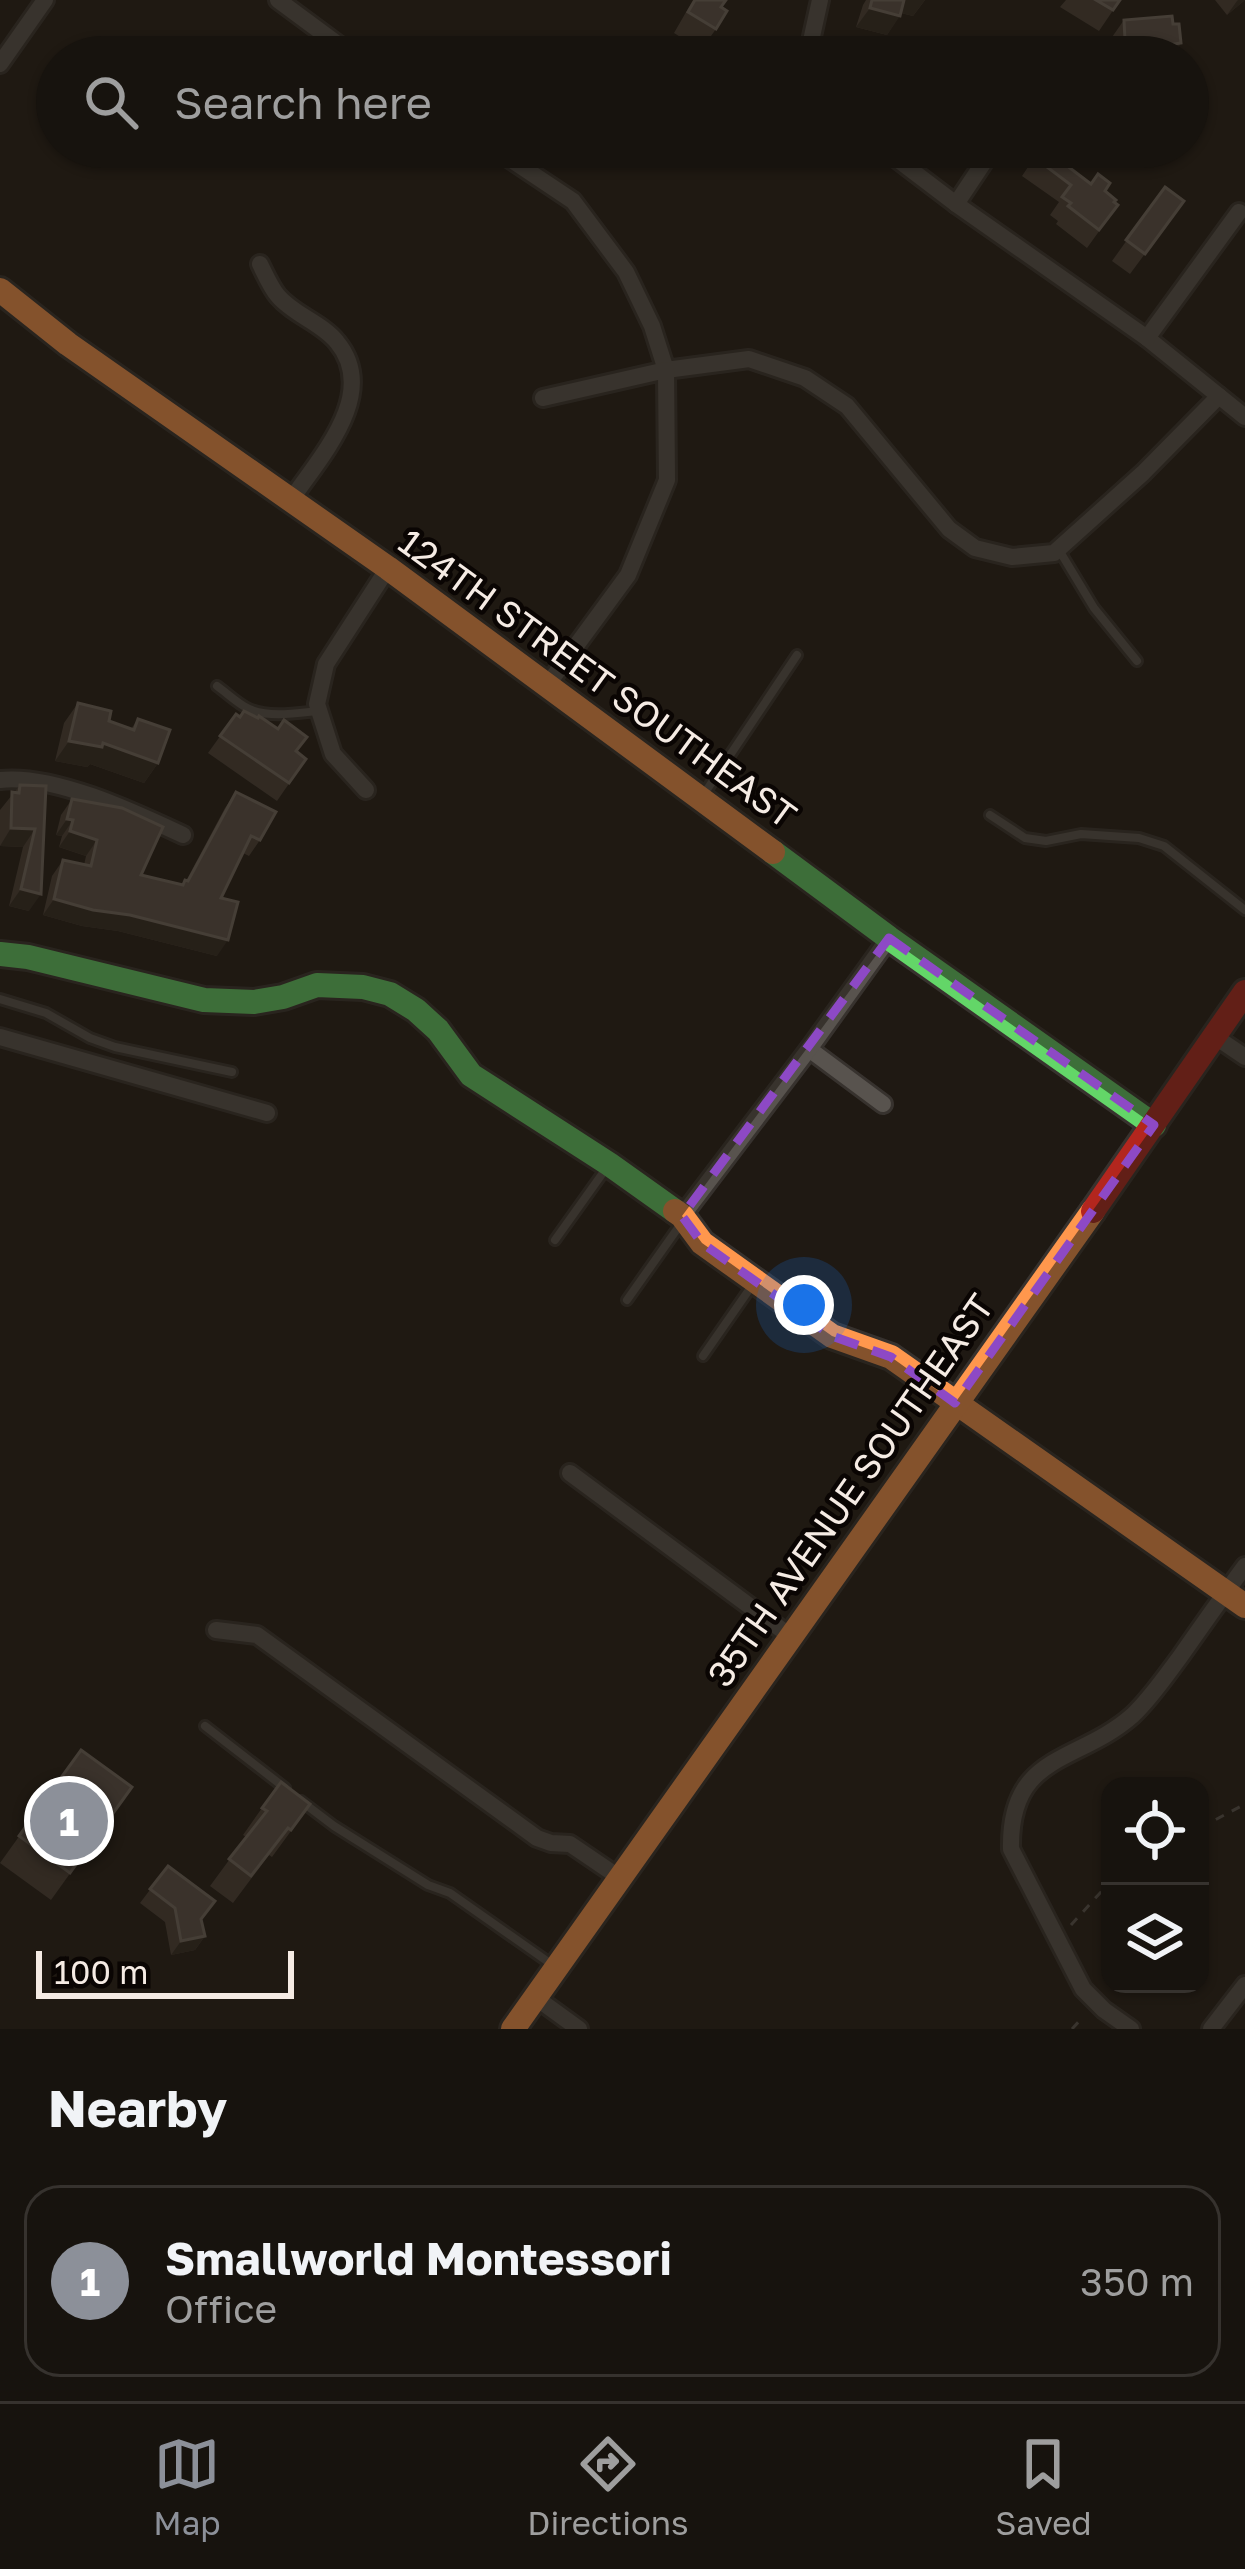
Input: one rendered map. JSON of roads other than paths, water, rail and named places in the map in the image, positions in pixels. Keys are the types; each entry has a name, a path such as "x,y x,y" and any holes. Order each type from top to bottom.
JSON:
{"street":[{"path":"0,64 45,0"},
{"path":"278,0 327,36"},
{"path":"813,36 820,0"},
{"path":"524,168 573,201 626,272 652,326 666,370 668,480 628,575 548,684"},
{"path":"909,168 1147,338 1245,417"},
{"path":"956,204 980,168"},
{"path":"1147,338 1239,212"},
{"path":"260,264 279,297 337,341 350,377 345,420 291,500"},
{"name":"124TH STREET SOUTHEAST","path":"0,290 68,344 388,568 889,938 1154,1125"},
{"path":"543,398 666,370 749,359 805,378 847,406 950,529 975,548 1012,556 1056,551 1220,396"},
{"path":"366,790 333,754 317,704 326,664 388,568"},
{"path":"0,780 44,783 127,809 183,835"},
{"path":"683,1217 889,938"},
{"path":"0,954 204,1000 254,1002 316,985 363,987 389,994 438,1030 471,1075 683,1217 702,1243 755,1281 832,1336 891,1357 1236,1599"},
{"name":"35TH AVENUE SOUTHEAST","path":"513,2029 1245,992"},
{"path":"1214,1036 1245,1058"},
{"path":"0,1037 267,1113"},
{"path":"809,1049 883,1104"},
{"path":"571,1474 790,1636"},
{"path":"1131,2029 1083,1989 1011,1849 1015,1804 1045,1766 1130,1717 1236,1599 1245,1566"},
{"path":"216,1630 257,1635 537,1838 570,1844 620,1878"},
{"path":"1211,2029 1245,1985"},
{"path":"535,1997 578,2029"}],"lane":[{"path":"1056,551 1137,662"},
{"path":"701,798 796,655"},
{"path":"217,686 259,712 319,710"},
{"path":"989,815 1025,838 1046,841 1081,834 1139,838 1164,846 1245,910"},
{"path":"0,999 46,1013 115,1047 232,1072"},
{"path":"555,1240 609,1164"},
{"path":"627,1300 683,1217"},
{"path":"704,1357 755,1281"},
{"path":"206,1726 334,1826 428,1886 450,1894 556,1968"}],"place":[{"name":"Smallworld Montessori","path":"69,1821"}]}
